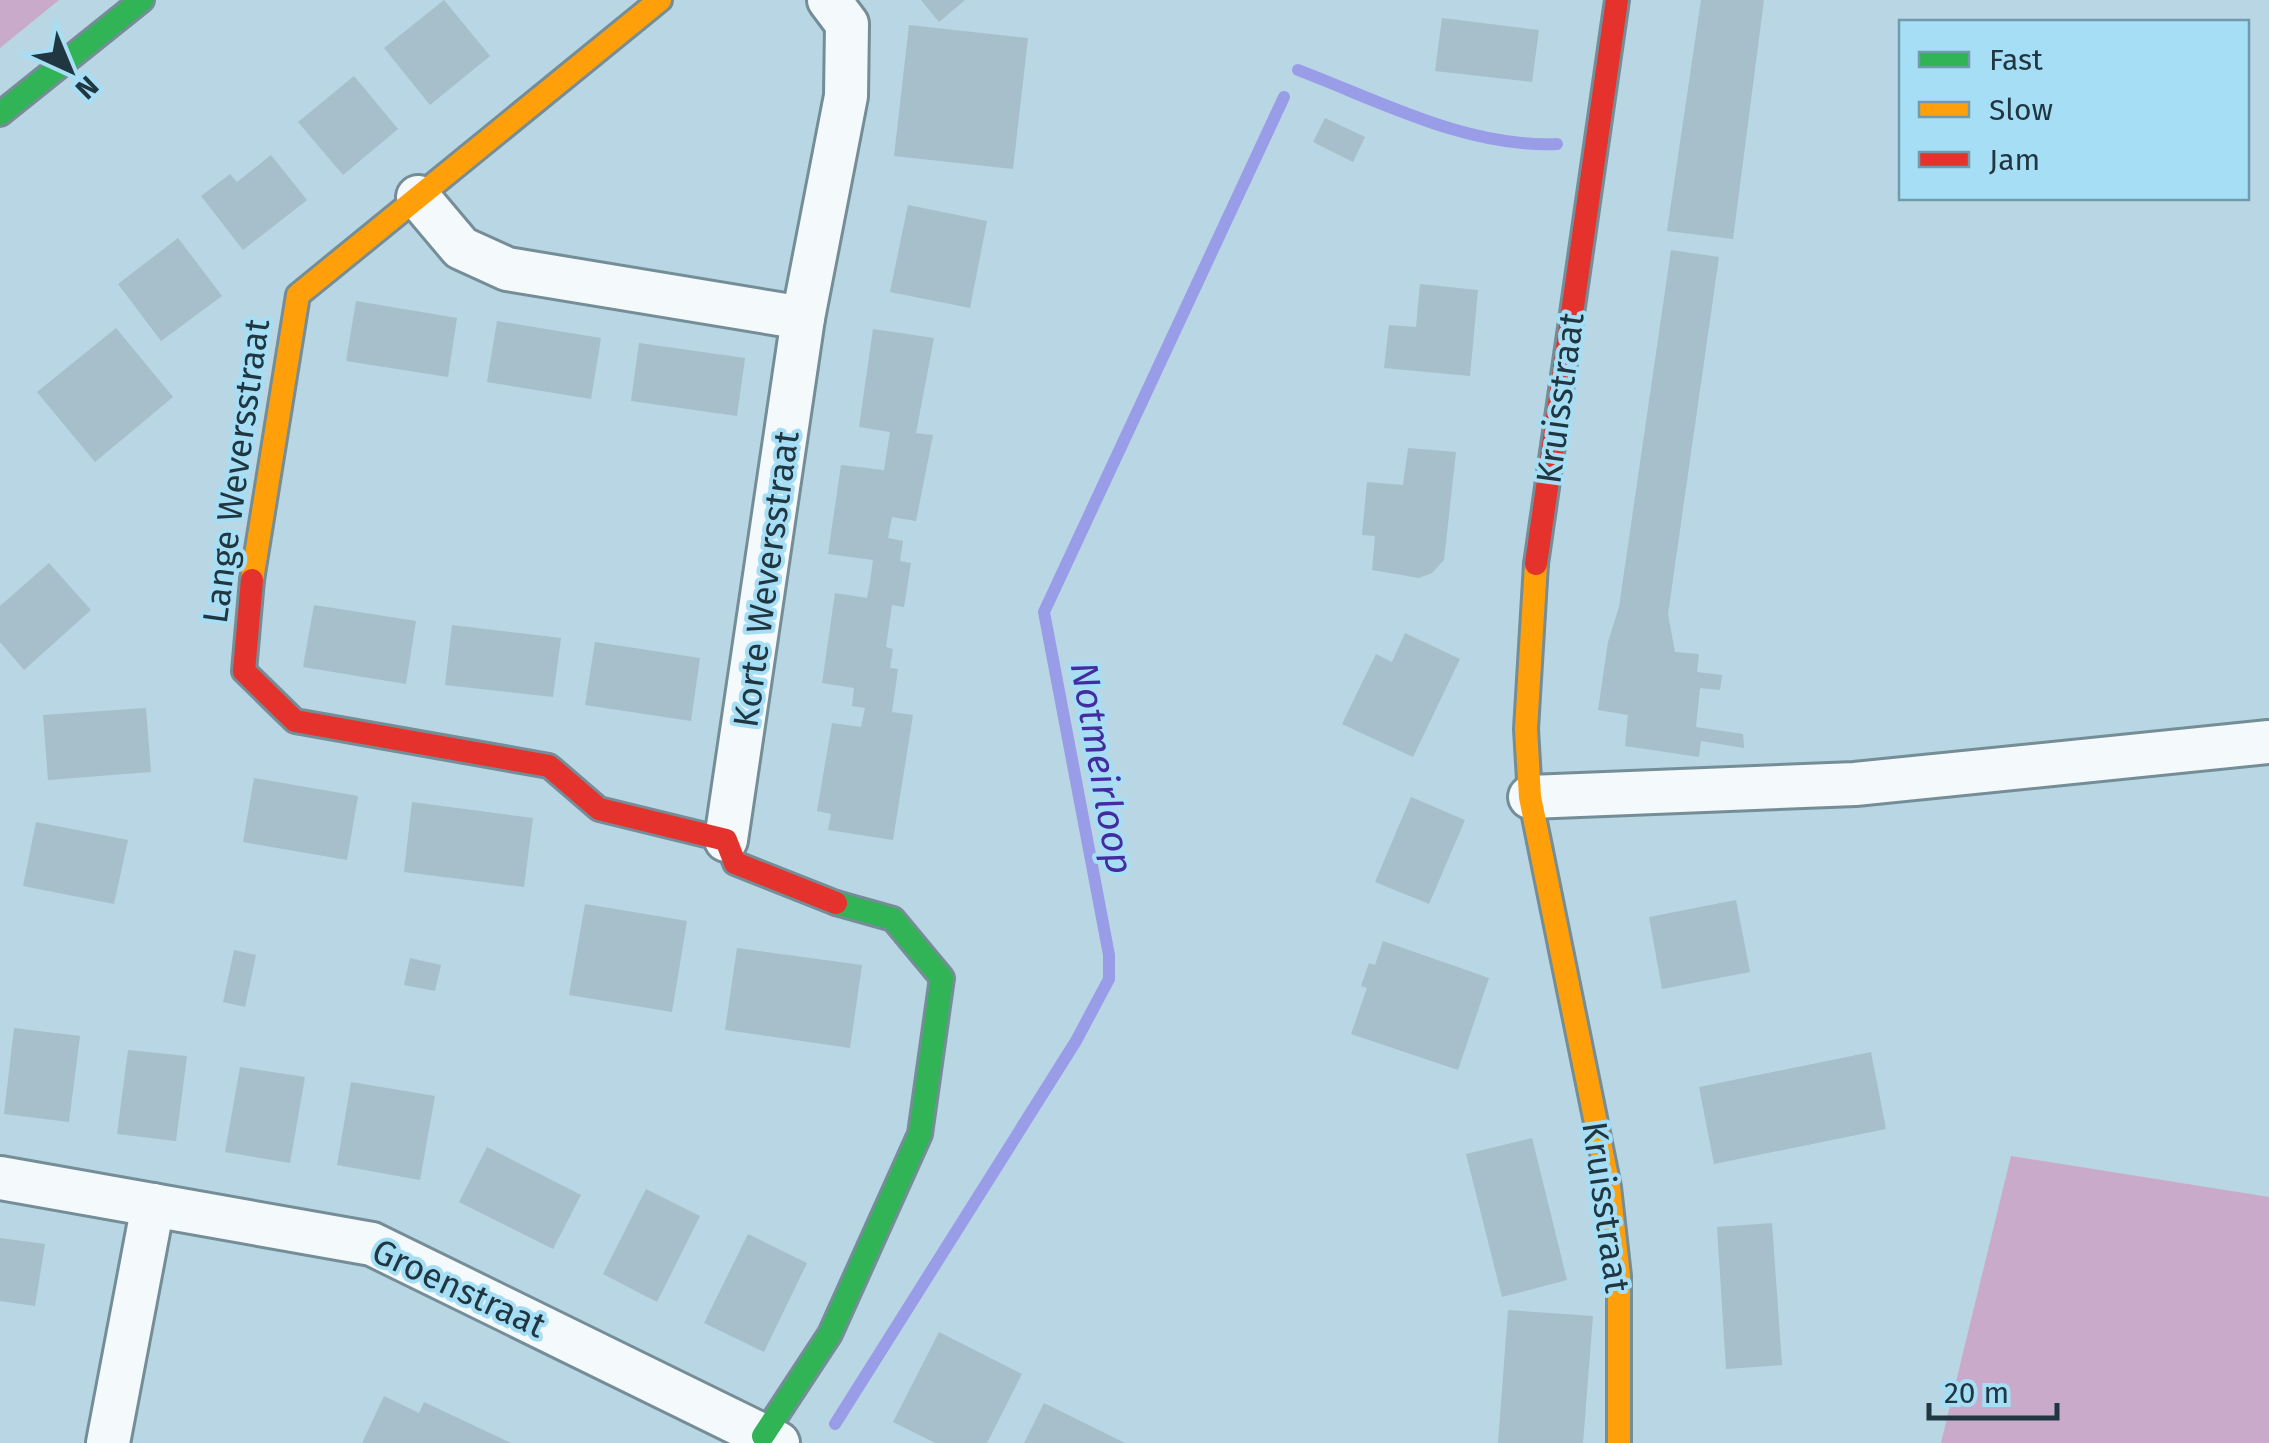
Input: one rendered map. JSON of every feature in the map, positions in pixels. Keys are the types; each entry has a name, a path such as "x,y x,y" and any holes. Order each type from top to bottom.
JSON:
{"street":[{"path":"0,114 142,0"},
{"name":"Lange Weversstraat","path":"660,0 298,295 248,604 244,671 295,721 550,766 599,808 726,840"},
{"name":"Korte Weversstraat","path":"726,840 803,318 846,96 848,24 829,0"},
{"name":"Kruisstraat","path":"1617,0 1532,592 1526,672 1530,798 1609,1188 1619,1276 1618,1443"},
{"path":"418,197 461,248 507,269 803,318"},
{"path":"1530,798 1854,784 2269,742"},
{"path":"726,840 734,863 805,894 893,919 942,978 920,1134 830,1334 771,1440"},
{"name":"Groenstraat","path":"0,1178 372,1244 771,1440"},
{"path":"108,1443 153,1205"}],"shaded area":[{"path":"0,0 59,0 0,48"},
{"path":"2011,1156 2269,1197 2269,1443 1941,1443"}],"building":[{"path":"444,0 490,56 430,105 384,48"},
{"path":"921,0 965,0 939,22"},
{"path":"1701,0 1764,0 1733,239 1667,231"},
{"path":"1442,18 1539,30 1532,82 1435,71"},
{"path":"909,25 1028,38 1013,169 894,156"},
{"path":"354,76 398,129 343,175 298,122"},
{"path":"1325,118 1365,137 1353,162 1313,142"},
{"path":"271,155 307,200 243,250 201,196 230,174 237,182"},
{"path":"908,205 987,221 970,308 890,292"},
{"path":"178,238 222,296 161,341 118,284"},
{"path":"1671,250 1719,257 1668,614 1675,652 1699,654 1697,672 1722,675 1720,690 1700,688 1696,727 1743,734 1744,748 1701,741 1699,757 1625,746 1628,715 1598,710 1608,642 1619,607"},
{"path":"1420,284 1478,290 1470,376 1384,368 1389,325 1416,327"},
{"path":"356,301 457,318 448,377 346,361"},
{"path":"497,321 601,338 591,399 487,382"},
{"path":"116,328 173,397 95,462 37,392"},
{"path":"873,329 934,338 916,433 933,435 916,521 892,517 888,538 903,541 900,561 911,563 904,607 892,605 886,647 893,649 890,668 898,669 892,712 913,715 893,840 828,830 831,814 817,811 832,723 861,727 865,708 852,706 854,688 822,683 835,593 867,598 870,582 873,560 828,554 841,465 884,470 890,432 859,427"},
{"path":"639,343 745,358 737,416 631,401"},
{"path":"1408,448 1456,452 1444,560 1432,573 1419,578 1372,570 1375,536 1362,535 1367,482 1403,485"},
{"path":"49,563 91,610 24,670 0,642 0,606"},
{"path":"314,605 416,621 406,684 303,667"},
{"path":"452,625 561,638 553,697 445,685"},
{"path":"1405,633 1460,659 1413,757 1342,724 1376,654 1392,662"},
{"path":"595,642 700,658 691,721 585,705"},
{"path":"146,708 151,772 48,780 43,715"},
{"path":"254,778 358,796 347,860 243,842"},
{"path":"1411,797 1465,820 1429,904 1375,882"},
{"path":"412,802 533,818 524,887 404,872"},
{"path":"36,822 128,840 114,904 23,886"},
{"path":"1736,900 1750,972 1662,989 1649,917"},
{"path":"585,904 687,921 672,1012 569,995"},
{"path":"1383,941 1489,978 1458,1070 1351,1034 1367,988 1361,986 1369,963 1375,965"},
{"path":"737,948 862,965 850,1048 725,1030"},
{"path":"234,950 256,955 245,1007 223,1002"},
{"path":"410,958 441,965 435,991 404,985"},
{"path":"14,1028 80,1036 69,1122 4,1114"},
{"path":"128,1050 187,1056 176,1141 117,1134"},
{"path":"1871,1052 1886,1129 1714,1164 1699,1087"},
{"path":"240,1067 305,1077 290,1163 225,1152"},
{"path":"351,1082 435,1096 420,1180 337,1165"},
{"path":"1532,1138 1567,1280 1502,1297 1466,1154"},
{"path":"487,1147 581,1195 553,1249 459,1202"},
{"path":"646,1189 700,1216 657,1302 603,1274"},
{"path":"1772,1223 1782,1365 1726,1369 1717,1227"},
{"path":"748,1234 807,1263 764,1352 704,1323"},
{"path":"0,1238 45,1244 35,1306 0,1301"},
{"path":"1508,1310 1593,1316 1583,1443 1498,1443"},
{"path":"939,1332 1022,1374 987,1443 935,1443 893,1422"},
{"path":"384,1396 419,1413 424,1402 511,1443 362,1443"},
{"path":"1044,1403 1125,1443 1024,1443"}],"waterway":[{"name":"Notmeirloop","path":"1298,70 1457,131 1523,143 1557,144"},
{"name":"Notmeirloop","path":"835,1424 1076,1041 1109,979 1109,955 1044,612 1284,97"}],"traffic: fast":[{"path":"0,114 142,0"},
{"path":"763,1436 830,1334 920,1134 942,978 893,919 836,903"}],"traffic: slow":[{"path":"252,580 298,295 660,0"},
{"path":"1536,564 1526,729 1530,797 1609,1187 1619,1276 1619,1443"}],"traffic: jam":[{"path":"1536,564 1617,0"},
{"path":"252,580 244,671 295,721 549,766 599,809 726,840 735,863 836,903"}]}
